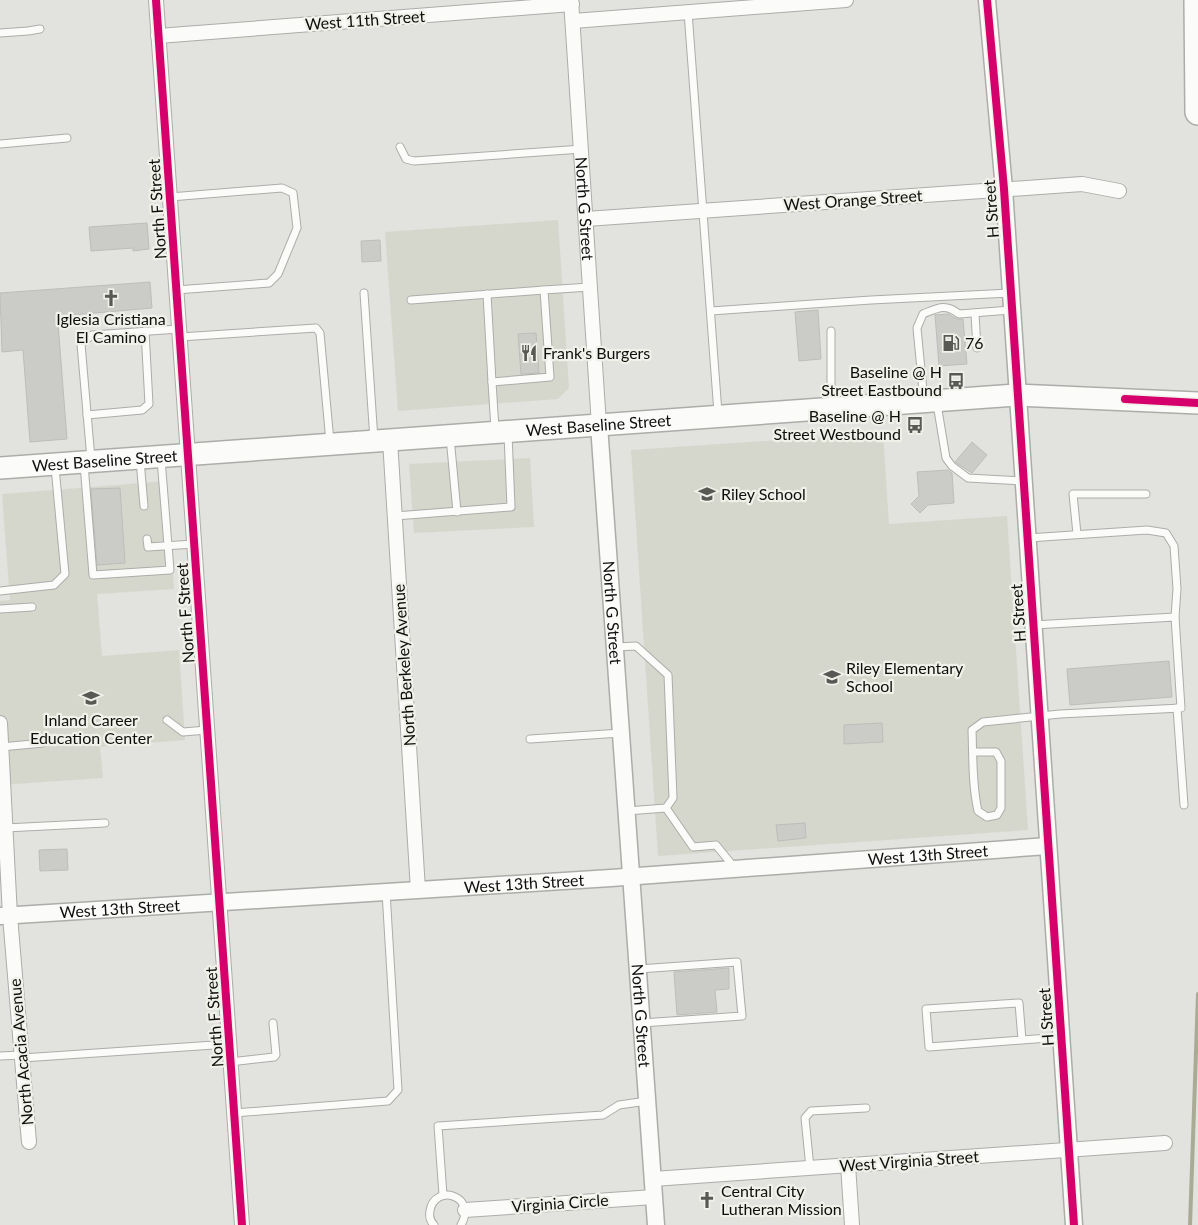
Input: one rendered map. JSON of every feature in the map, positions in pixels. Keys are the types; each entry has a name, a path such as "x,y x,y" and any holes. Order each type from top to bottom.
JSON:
{"highway":[{"path":"1197,0 1198,112"}],"main road":[{"name":"West Baseline Street","path":"0,468 1016,395 1198,403"}],"street":[{"name":"North F Street","path":"156,0 242,1225"},
{"path":"573,21 846,0"},
{"name":"H Street","path":"987,0 1004,189 1016,395 1074,1225"},
{"name":"West 11th Street","path":"158,36 571,2"},
{"name":"North G Street","path":"571,2 656,1225"},
{"name":"West Orange Street","path":"586,219 1082,184 1119,192"},
{"name":"North Berkeley Avenue","path":"382,440 395,516 418,890"},
{"name":"North Acacia Avenue","path":"0,723 5,828 5,916 22,1057 29,1142"},
{"name":"West 13th Street","path":"5,916 632,876 1048,846"},
{"name":"West Virginia Street","path":"653,1179 1165,1143"},
{"path":"848,1165 852,1225"},
{"name":"Virginia Circle","path":"465,1210 654,1197"}],"lane":[{"path":"688,12 719,416"},
{"path":"0,33 40,29"},
{"path":"0,144 67,138"},
{"path":"400,147 406,159 414,161 582,149"},
{"path":"170,197 282,188 293,194 297,228 278,274 269,283 176,290"},
{"path":"410,300 590,287"},
{"path":"492,382 550,377 544,290"},
{"path":"364,293 382,440"},
{"path":"395,516 511,507 502,432 492,382 487,294"},
{"path":"711,311 871,300 1010,294"},
{"path":"1011,310 959,314 950,308 941,307 923,314 917,328 930,402 946,458 952,466 968,478 1022,481"},
{"path":"975,314 977,348"},
{"path":"161,456 170,570 93,575 87,461 87,415 81,344 92,335 145,331 179,333 316,328 320,333 330,444"},
{"path":"87,415 142,410 148,404 145,331"},
{"path":"831,331 833,408"},
{"path":"450,436 457,512"},
{"path":"139,457 144,506"},
{"path":"0,591 54,585 65,574 54,464"},
{"path":"1077,534 1073,494 1146,494"},
{"path":"973,752 996,752 1001,761 1001,808 997,815 987,817 978,811 976,801 973,752 972,730 983,722 1060,714 1181,708 1175,616 1177,589 1174,546 1166,533 1147,530 1026,538"},
{"path":"147,539 148,547 194,544"},
{"path":"0,609 32,607"},
{"path":"1032,625 1175,616"},
{"path":"616,647 636,646 668,675 673,798 666,808"},
{"path":"1177,708 1184,804"},
{"path":"167,720 183,732 207,730"},
{"path":"530,739 622,733"},
{"path":"1,747 43,743"},
{"path":"628,811 666,808"},
{"path":"666,808 693,847 716,845 736,869"},
{"path":"5,828 105,823"},
{"path":"234,1113 388,1101 398,1090 386,892"},
{"path":"638,969 737,962 742,1016 642,1023"},
{"path":"1022,1040 1019,1003 926,1009 929,1047 1022,1040 1061,1037"},
{"path":"230,1062 274,1057 276,1055 274,1023"},
{"path":"0,1056 22,1057 229,1044"},
{"path":"443,1195 438,1126 603,1115 619,1105 648,1101"},
{"path":"810,1168 805,1118 811,1112 866,1108"},
{"path":"434,1225 429,1214 430,1206 443,1195 450,1195 463,1203 465,1218 461,1225"}],"shaded area":[{"path":"558,220 569,388 558,399 398,411 385,232"},
{"name":"Riley Elementary School","path":"883,433 889,524 1007,516 1028,830 658,856 631,450"},
{"path":"530,458 534,527 414,533 409,464"},
{"path":"167,481 174,589 97,594 102,656 179,650 185,740 100,747 103,778 0,785 0,601 10,600 2,494"}],"building":[{"path":"147,223 149,249 133,251 133,248 91,251 89,227"},
{"path":"380,240 381,261 362,262 361,241"},
{"path":"150,282 152,308 72,315 73,322 58,323 67,439 30,442 23,350 2,352 0,293"},
{"path":"818,310 821,359 799,361 795,312"},
{"path":"948,314 957,319 963,319 967,364 939,366 935,315"},
{"name":"Frank's Burgers","path":"536,333 539,373 521,374 518,334"},
{"path":"972,442 987,455 972,473 955,462"},
{"path":"948,470 952,473 954,503 928,505 920,513 911,504 919,496 917,472"},
{"path":"120,488 125,563 97,565 91,489"},
{"path":"1169,661 1172,697 1070,705 1067,669"},
{"path":"882,723 883,742 844,744 844,725"},
{"path":"805,823 806,838 778,841 776,825"},
{"path":"67,849 68,870 40,871 39,850"},
{"path":"729,968 729,989 715,990 717,1012 677,1015 674,972"}],"waterway":[{"path":"1190,1225 1198,994"}],"cycle path":[{"path":"156,0 242,1225"},
{"path":"987,0 1004,189 1074,1225"},
{"path":"1125,399 1198,403"}],"place":[{"name":"Iglesia Cristiana El Camino","path":"111,298"},
{"name":"76","path":"951,343"},
{"name":"Frank's Burgers","path":"529,353"},
{"name":"Baseline @ H Street Eastbound","path":"956,381"},
{"name":"Baseline @ H Street Westbound","path":"915,425"},
{"name":"Riley School","path":"707,494"},
{"name":"Riley Elementary School","path":"832,677"},
{"name":"Inland Career Education Center","path":"91,698"},
{"name":"Central City Lutheran Mission","path":"707,1200"}]}
